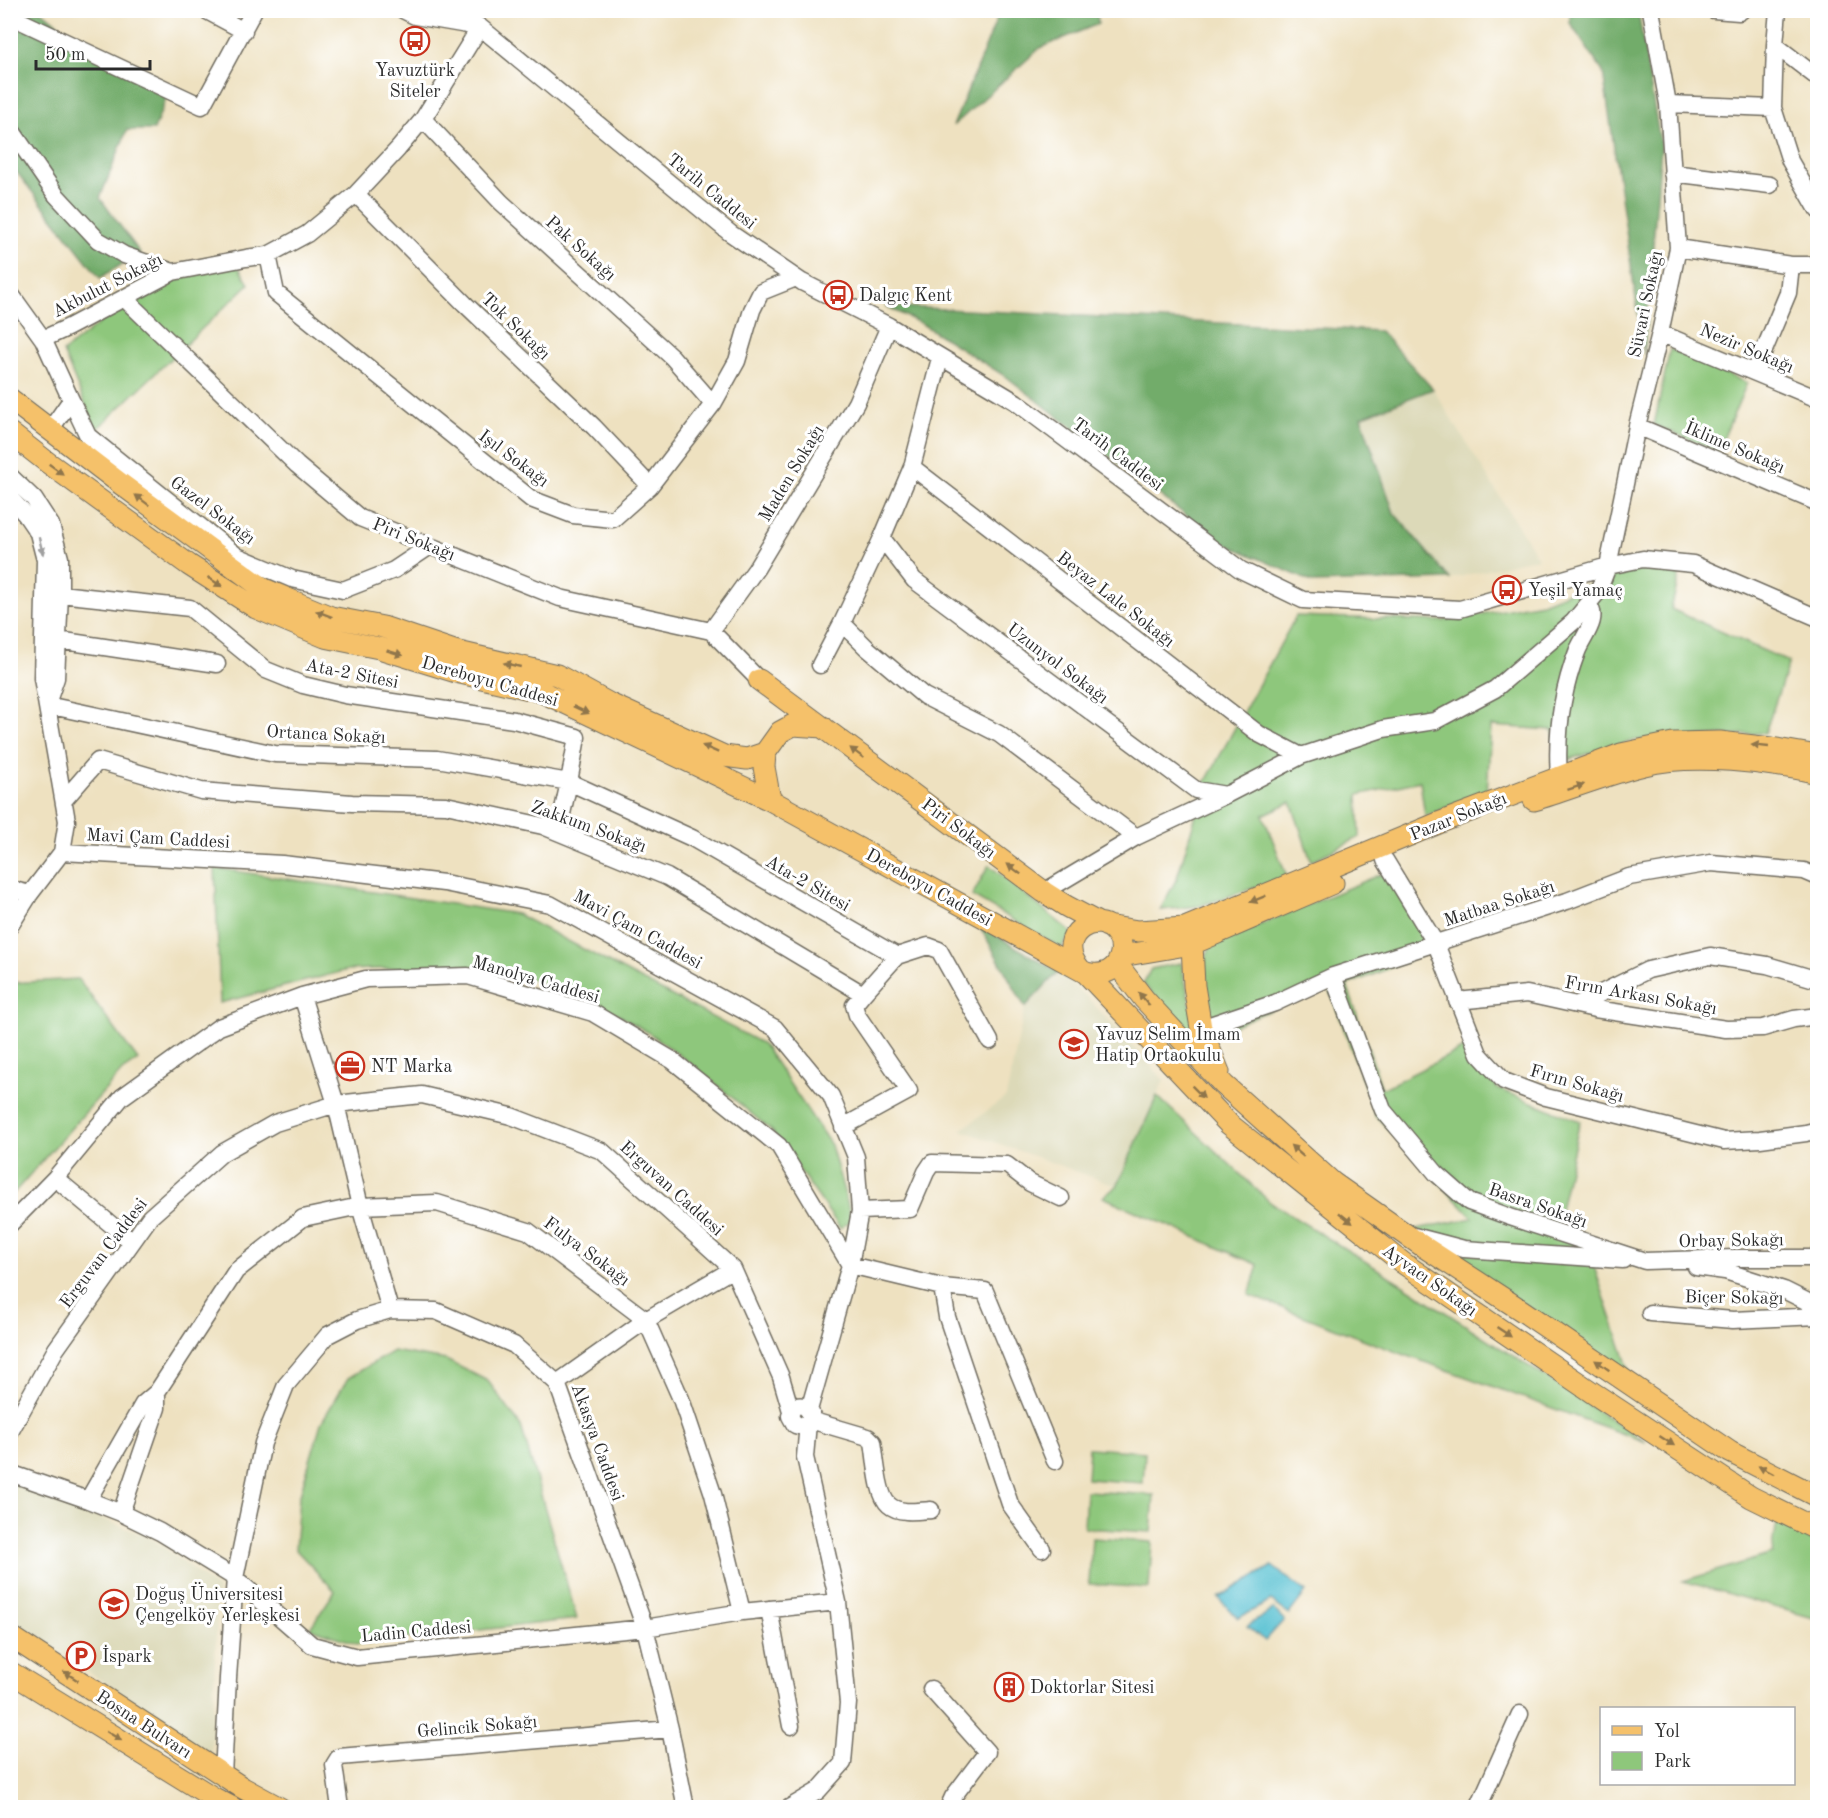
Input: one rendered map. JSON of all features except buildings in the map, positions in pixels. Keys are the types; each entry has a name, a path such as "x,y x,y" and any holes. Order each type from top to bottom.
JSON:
{"main road":[{"name":"Dereboyu Caddesi","path":"10,399 146,503 264,589 331,617 383,627 454,651 557,675 610,704 724,756 747,759 765,753"},
{"name":"Dereboyu Caddesi","path":"10,433 189,565 256,608 325,637 379,648 456,672 542,692 770,800 1082,971"},
{"path":"759,680 773,699 780,732"},
{"name":"Piri Sokağı","path":"759,680 1044,892 1103,925"},
{"path":"770,800 764,767 765,753 780,732 793,725 823,727"},
{"name":"Pazar Sokağı","path":"1103,925 1137,931 1185,928 1441,822 1621,754 1673,743 1720,742 1818,756"},
{"name":"Pazar Sokağı","path":"1119,960 1192,944 1484,816 1644,765 1671,760 1763,763 1818,773"},
{"path":"1103,925 1114,931 1119,938 1122,947 1119,960 1111,970 1103,974 1095,975 1082,971 1071,955 1072,939 1083,927 1103,925"},
{"path":"1192,944 1194,986 1201,1028 1224,1085"},
{"path":"1119,960 1144,999 1224,1085 1324,1175 1359,1202 1730,1452 1818,1497"},
{"name":"Ayvacı Sokağı","path":"1082,971 1229,1124 1403,1263 1593,1393 1752,1497 1818,1530"},
{"name":"Bosna Bulvarı","path":"10,1636 243,1788 280,1808"},
{"name":"Bosna Bulvarı","path":"10,1672 233,1808"}],"street":[{"path":"205,10 244,31"},
{"path":"10,16 202,106 254,10"},
{"name":"Tarih Caddesi","path":"403,10 415,16 480,27"},
{"name":"Tarih Caddesi","path":"455,10 480,27 730,233 796,278 889,326 1016,402 1241,570 1303,600 1460,609 1608,566 1643,559 1693,564 1818,618"},
{"name":"Süvari Sokağı","path":"1608,566 1678,248 1668,104 1651,10"},
{"path":"1714,10 1739,12 1742,10"},
{"path":"1778,10 1773,108 1790,161 1818,210"},
{"name":"Akbulut Sokağı","path":"43,339 173,272 268,255 307,234 356,194 398,149 423,119 480,27"},
{"path":"1775,45 1818,78"},
{"path":"1668,104 1773,108"},
{"name":"Pak Sokağı","path":"423,119 501,202 672,357 713,404"},
{"path":"10,128 56,195 98,240 124,255 173,272"},
{"path":"1672,173 1770,185"},
{"name":"Tok Sokağı","path":"356,194 465,304 594,427 650,486"},
{"path":"1678,248 1791,265 1818,266"},
{"name":"Işıl Sokağı","path":"268,255 276,293 531,499 573,514 613,519 650,486 713,404 737,361 752,310 761,292 796,278"},
{"path":"1755,372 1788,293 1791,265"},
{"name":"Gazel Sokağı","path":"10,294 43,339 88,436 237,556 292,579 343,590 394,570 430,546"},
{"name":"Piri Sokağı","path":"124,298 297,465 360,518 560,598 711,631"},
{"name":"Maden Sokağı","path":"711,631 756,568 856,403 889,326"},
{"name":"Nezir Sokağı","path":"1660,333 1818,399"},
{"path":"820,665 882,538 912,467 940,358"},
{"path":"50,430 71,400"},
{"name":"İklime Sokağı","path":"1637,426 1818,503"},
{"name":"Beyaz Lale Sokağı","path":"912,467 1259,734 1301,756"},
{"path":"10,476 34,499 51,525 60,558 56,678 47,705"},
{"path":"10,498 38,533 45,560 42,678 67,821 62,852 30,894 10,926"},
{"name":"Uzunyol Sokağı","path":"882,538 914,580 1196,790 1226,795"},
{"path":"1044,892 1136,837 1226,795 1301,756 1383,729 1435,721 1495,689 1573,622 1598,592 1608,566"},
{"name":"Ata-2 Sitesi","path":"60,594 190,608 266,670 303,685 345,694 514,720 577,737 558,832"},
{"path":"1559,777 1558,741 1563,707 1572,665 1593,618 1592,609 1588,605"},
{"path":"842,624 924,696 999,734 1136,837"},
{"path":"711,631 759,680"},
{"path":"58,640 217,664"},
{"name":"Ortanca Sokağı","path":"47,705 275,754 437,759 569,782"},
{"name":"Zakkum Sokağı","path":"64,800 98,761 201,791 352,802 446,805 543,826 667,877 863,994"},
{"name":"Ata-2 Sitesi","path":"569,782 692,838 897,956"},
{"name":"Mavi Çam Caddesi","path":"62,852 282,864 444,883 550,904 775,1028 831,1096 856,1157 860,1211 850,1265 803,1416"},
{"name":"Fırın Sokağı","path":"1385,860 1436,944 1479,1054 1504,1080 1545,1097 1724,1141 1760,1139 1818,1130"},
{"name":"Matbaa Sokağı","path":"1201,1028 1275,1003 1333,976 1556,905 1629,877 1711,863 1804,871 1818,877"},
{"path":"11,888 30,894"},
{"path":"843,1127 909,1091 857,1015 854,1005 897,956 928,946 939,950 990,1041"},
{"path":"1577,1005 1648,970 1710,956 1767,965 1818,980"},
{"name":"Manolya Caddesi","path":"10,1224 55,1178 122,1097 219,1027 302,996 366,979 468,976 593,1013 672,1060 779,1146 850,1265"},
{"name":"Basra Sokağı","path":"1333,976 1383,1110 1436,1173 1469,1202 1645,1261"},
{"name":"Fırın Arkası Sokağı","path":"1457,1001 1527,994 1577,1005 1726,1029 1763,1028 1794,1019 1818,1016"},
{"path":"302,996 336,1104 360,1206 390,1310"},
{"name":"Erguvan Caddesi","path":"10,1432 56,1349 150,1217 222,1153 275,1123 336,1104 422,1095 511,1116 602,1151 733,1269 781,1377 803,1416 805,1457 838,1602 848,1703 843,1763 818,1791 789,1808"},
{"path":"860,1211 910,1209 932,1163 1007,1165 1030,1183 1061,1198"},
{"path":"55,1178 132,1242"},
{"name":"Fulya Sokağı","path":"88,1500 143,1404 157,1392 236,1271 303,1218 360,1206 437,1203 528,1232 646,1320 681,1399 713,1494 742,1612"},
{"name":"Ayvacı Sokağı","path":"1404,1233 1464,1249 1645,1261 1725,1271 1784,1290 1818,1307"},
{"name":"Orbay Sokağı","path":"1645,1261 1818,1258"},
{"path":"850,1265 942,1287 984,1291 1055,1461"},
{"path":"557,1383 646,1320 733,1269"},
{"path":"942,1287 947,1317 1010,1504 1042,1550"},
{"name":"Akasya Caddesi","path":"223,1775 235,1578 263,1443 286,1386 328,1335 357,1320 390,1310 436,1311 514,1345 557,1383 645,1628 670,1729 686,1808"},
{"name":"Biçer Sokağı","path":"1650,1313 1733,1320 1818,1316"},
{"path":"122,1513 157,1408 157,1392"},
{"path":"803,1416 868,1437 873,1442 881,1495 890,1506 906,1511 931,1510"},
{"name":"Ladin Caddesi","path":"10,1473 122,1513 160,1532 235,1578 312,1646 357,1657 645,1628 742,1612 838,1602"},
{"path":"770,1609 791,1726"},
{"path":"931,1689 987,1752 953,1797 948,1808"},
{"path":"1478,1808 1520,1714"},
{"name":"Gelincik Sokağı","path":"339,1808 334,1765 339,1757 670,1729"}],"shaded area":[{"path":"1433,389 1538,558 1450,579 1394,513 1361,417"},
{"name":"Yavuz Selim İmam Hatip Ortaokulu","path":"1058,972 1086,996 1164,1080 1117,1186 961,1130 1006,1097 1025,1007"},
{"name":"Doğuş Üniversitesi Çengelköy Yerleşkesi","path":"10,1480 154,1540 218,1589 211,1754 11,1620"}],"green space":[{"path":"11,11 42,11 103,61 169,90 154,130 127,130 100,198 140,253 100,278 11,165"},
{"path":"1000,11 1097,11 1098,24 1040,48 953,126"},
{"path":"1570,11 1638,11 1661,148 1644,355 1603,72 1570,23"},
{"path":"236,263 249,284 96,430 63,352 145,287"},
{"path":"885,306 1380,331 1433,389 1361,417 1394,513 1450,579 1314,583 1219,541 1008,378 922,324"},
{"path":"1670,349 1747,383 1718,451 1654,425"},
{"path":"1681,569 1671,609 1789,662 1765,733 1636,740 1559,762 1553,730 1491,726 1487,792 1425,816 1420,781 1358,795 1360,837 1311,861 1291,802 1263,815 1287,877 1199,906 1160,910 1177,878 1206,781 1296,616 1443,621 1542,603 1624,570"},
{"path":"989,865 1072,933 1061,948 972,896"},
{"path":"215,868 517,914 763,1044 831,1145 852,1220 840,1228 772,1131 698,1069 649,1033 584,994 524,977 456,966 348,970 220,1003"},
{"path":"1394,869 1432,951 1347,985 1382,1089 1466,1047 1498,1089 1580,1121 1557,1223 1586,1243 1631,1376 1411,1230 1473,1218 1375,1115 1328,985 1210,1036 1200,970 1211,945"},
{"path":"979,925 1058,972 1025,1007"},
{"path":"1181,963 1199,1043 1143,984 1151,969"},
{"path":"78,979 138,1060 122,1071 11,1196 11,983"},
{"path":"1157,1096 1271,1203 1405,1286 1646,1442 1386,1348 1249,1295 1258,1265 1103,1197 1117,1186"},
{"path":"393,1351 446,1360 488,1381 521,1426 577,1619 357,1644 310,1628 335,1591 295,1549 299,1498 321,1423 348,1378"},
{"path":"1089,1448 1145,1452 1143,1483 1087,1479"},
{"path":"1086,1491 1154,1495 1151,1532 1084,1528"},
{"path":"1777,1522 1817,1543 1817,1619 1683,1581 1772,1554"},
{"path":"1092,1538 1152,1542 1149,1588 1089,1584"}],"water":[{"path":"1272,1566 1306,1592 1289,1614 1271,1601 1238,1618 1218,1598"},
{"path":"1274,1609 1284,1620 1265,1641 1247,1626"}],"place":[{"name":"Yavuztürk Siteler","path":"415,41"},
{"name":"Dalgıç Kent","path":"838,295"},
{"name":"Yeşil Yamaç","path":"1507,590"},
{"name":"Yavuz Selim İmam Hatip Ortaokulu","path":"1074,1044"},
{"name":"NT Marka","path":"350,1066"},
{"name":"Doğuş Üniversitesi Çengelköy Yerleşkesi","path":"114,1604"},
{"name":"İspark","path":"81,1656"},
{"name":"Doktorlar Sitesi","path":"1009,1687"}]}
